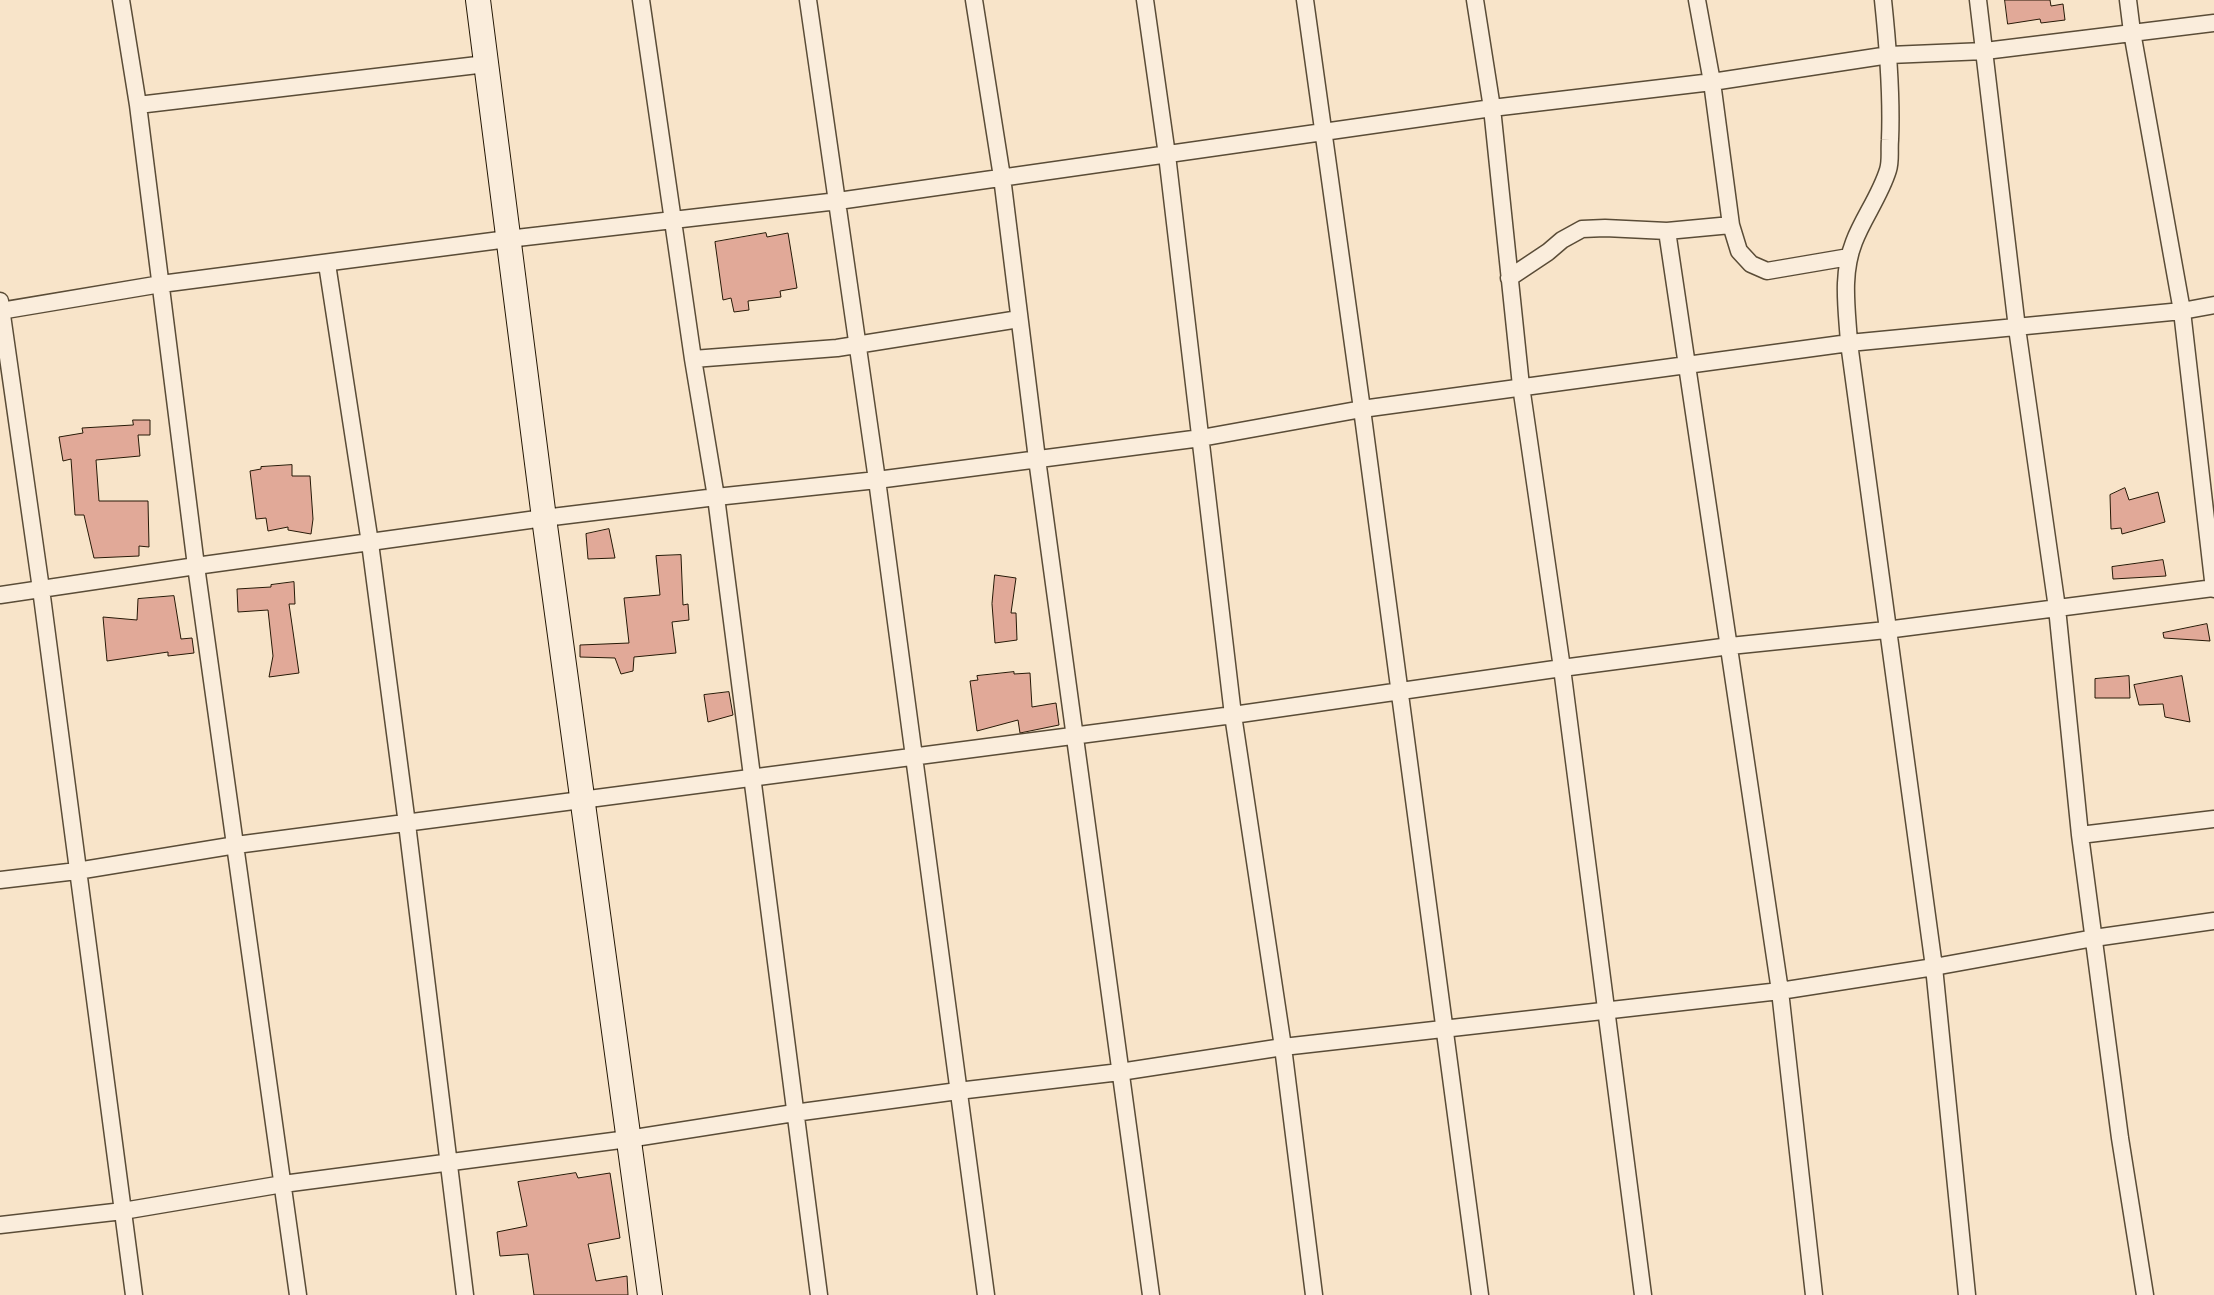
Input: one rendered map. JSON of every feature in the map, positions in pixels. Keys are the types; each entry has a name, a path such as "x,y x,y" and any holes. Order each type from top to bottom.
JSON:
{"street":[{"path":"121,0 138,104 196,566 298,1295"},
{"path":"478,0 544,518 650,1295"},
{"path":"641,0 693,359 716,496 794,1113 819,1295"},
{"path":"808,0 877,480 986,1295"},
{"path":"974,0 1002,177 1037,459 1150,1295"},
{"path":"1145,0 1167,155 1234,715 1283,1048 1314,1295"},
{"path":"1305,0 1362,409 1480,1295"},
{"path":"1475,0 1492,108 1521,386 1562,668 1643,1295"},
{"path":"1697,0 1712,82 1731,225 1739,251 1751,264 1761,270 1773,271 1848,257"},
{"path":"1883,0 1889,55 1889,169 1873,206 1854,240 1848,257 1845,273 1849,343 1886,630 1934,967 1967,1295"},
{"path":"1978,0 2017,328 2057,608 2080,835 2120,1138 2145,1295"},
{"path":"0,880 77,871 236,845 407,824 583,799 753,779 913,755 1234,715 1562,668 1730,646 1886,630 2214,588 2182,311 2132,32 2128,0"},
{"path":"134,1295 41,589 0,308 161,284 327,264 508,239 838,201 1492,108 1712,82 1889,55 1985,51 2214,23"},
{"path":"138,104 486,64"},
{"path":"1509,278 1548,252 1562,240 1582,230 1605,228 1668,231 1731,225"},
{"path":"1668,231 1780,991 1814,1295"},
{"path":"327,264 370,543 465,1295"},
{"path":"0,595 544,518 716,496 877,480 1201,438 1362,409 1849,343 2182,311 2214,305"},
{"path":"693,359 858,344 1020,319"},
{"path":"2080,835 2214,819"},
{"path":"0,1226 123,1211 283,1184 628,1139 794,1113 1120,1072 1283,1048 1780,991 1934,967 2094,938 2214,921"}],"building":[{"path":"2005,0 2050,0 2051,6 2063,4 2065,20 2041,23 2040,19 2008,24"},
{"path":"766,233 767,237 788,233 797,288 780,291 781,297 748,301 749,310 734,312 731,298 723,300 715,242"},
{"path":"133,420 150,420 150,435 138,435 140,456 96,460 99,501 148,501 149,547 139,546 139,556 94,558 84,515 75,515 71,459 63,461 59,437 83,433 82,428 133,425"},
{"path":"292,465 292,476 310,476 313,519 311,534 288,530 288,527 268,531 266,518 256,519 250,471 261,469 261,467"},
{"path":"2125,488 2129,500 2158,492 2165,522 2122,534 2121,528 2111,529 2110,495"},
{"path":"609,529 615,558 588,559 586,534"},
{"path":"681,555 683,605 688,604 689,620 672,622 676,653 634,657 633,671 621,674 615,658 580,657 580,645 629,643 624,598 660,595 656,556"},
{"path":"2163,560 2166,576 2113,579 2112,567"},
{"path":"995,575 1016,578 1011,613 1016,613 1017,640 995,643 992,604"},
{"path":"294,582 295,604 289,604 299,673 269,677 273,656 268,610 238,612 237,589 271,587 271,585"},
{"path":"174,596 181,639 192,638 194,653 168,656 168,652 107,661 103,617 137,620 138,599"},
{"path":"2207,624 2210,641 2164,638 2163,633"},
{"path":"1014,672 1014,674 1030,673 1032,707 1056,703 1059,725 1020,733 1018,720 977,731 970,681 978,680 977,676"},
{"path":"2129,676 2130,698 2095,698 2095,679"},
{"path":"2182,676 2190,722 2165,717 2163,704 2139,705 2134,685"},
{"path":"729,692 733,715 708,722 704,695"},
{"path":"576,1173 578,1178 610,1173 620,1238 588,1244 596,1281 627,1276 628,1295 534,1295 528,1254 500,1256 497,1232 527,1226 518,1182"}]}
